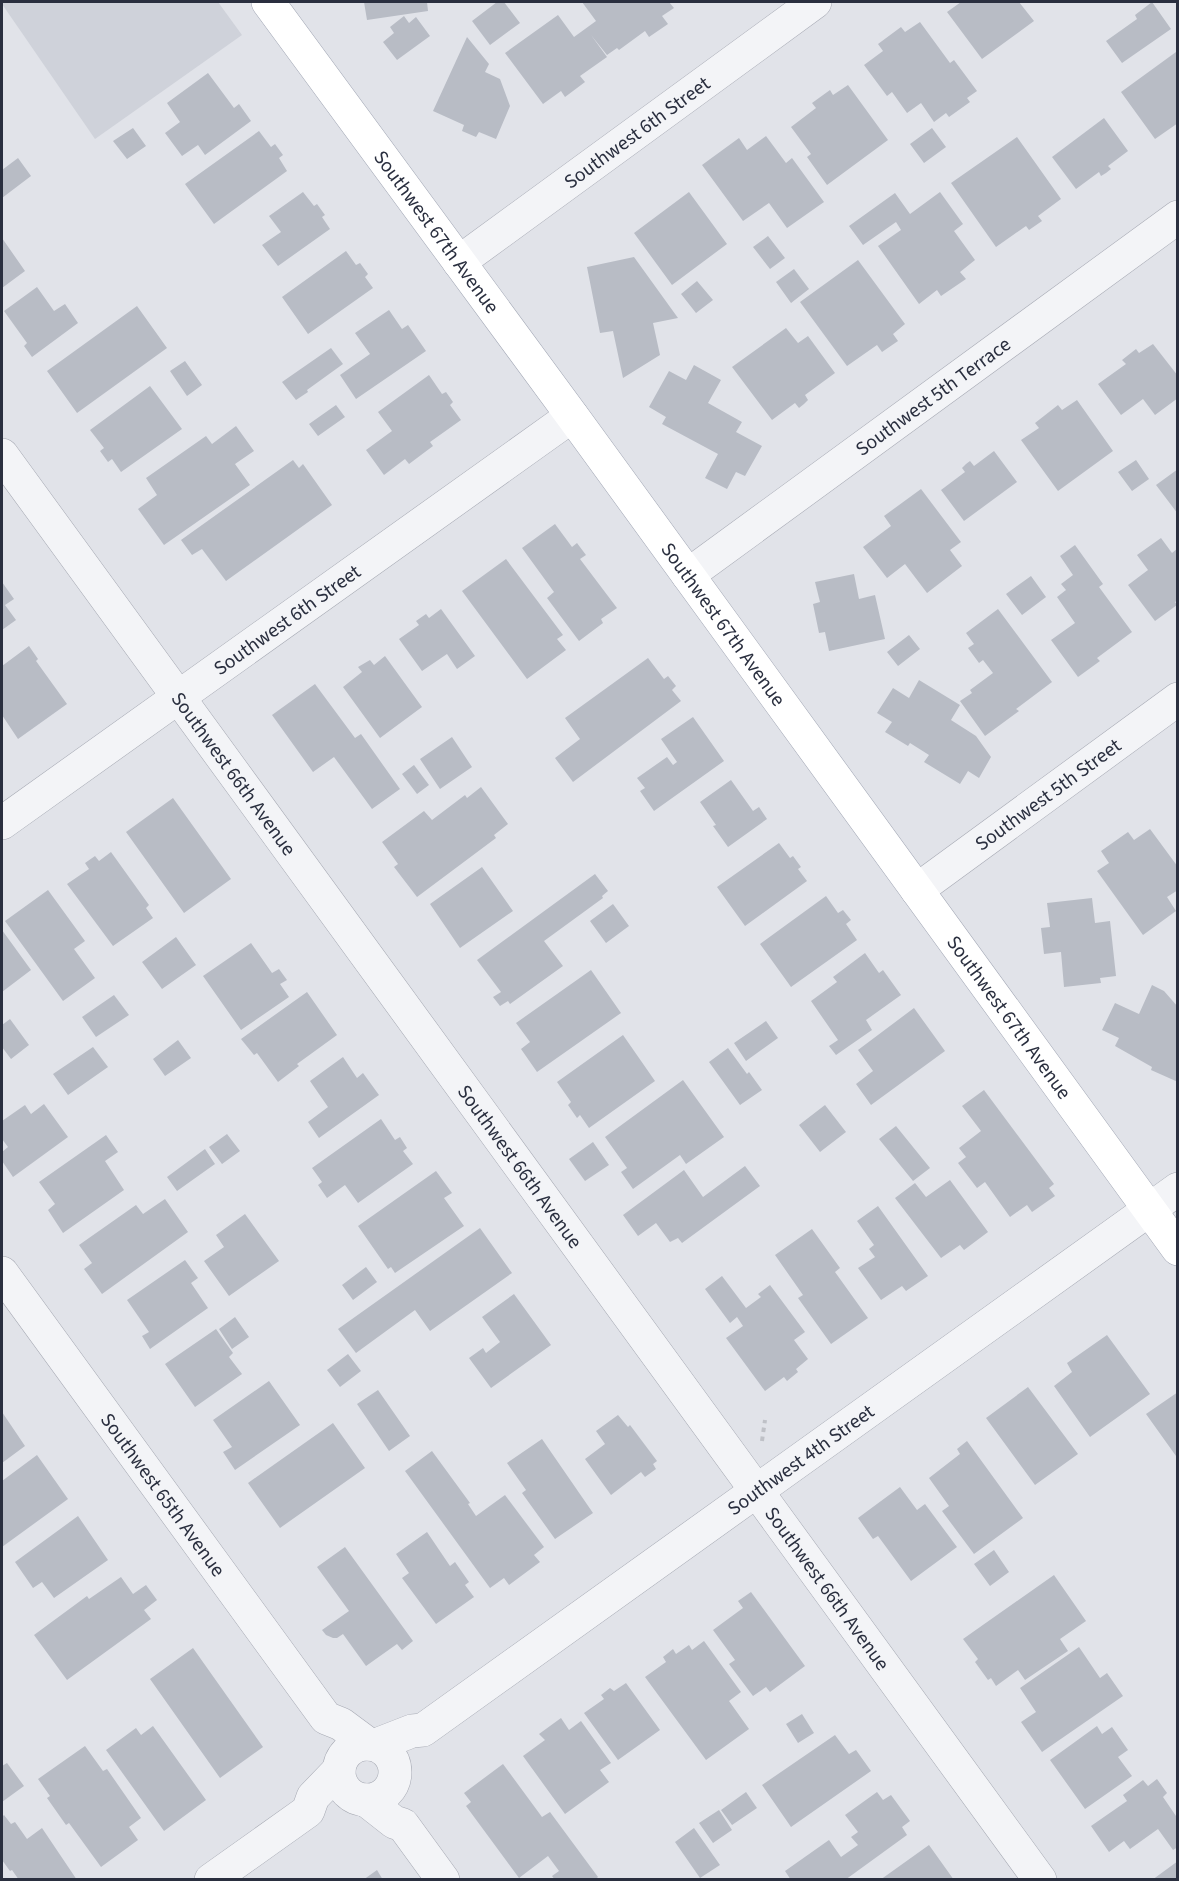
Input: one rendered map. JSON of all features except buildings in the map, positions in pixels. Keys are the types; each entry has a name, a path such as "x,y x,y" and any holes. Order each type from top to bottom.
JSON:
{"main road":[{"name":"Southwest 67th Avenue","path":"268,2 1178,1249"}],"street":[{"name":"Southwest 6th Street","path":"459,262 815,2"},
{"name":"Southwest 5th Terrace","path":"688,575 1178,216"},
{"name":"Southwest 6th Street","path":"2,823 572,416"},
{"name":"Southwest 66th Avenue","path":"2,455 1040,1880"},
{"name":"Southwest 5th Street","path":"917,890 1178,699"},
{"name":"Southwest 4th Street","path":"211,1880 308,1811 313,1797 339,1768 349,1750 358,1745 372,1745 412,1731 423,1730 1178,1190"},
{"name":"Southwest 65th Avenue","path":"2,1273 326,1718 341,1724 372,1745"},
{"name":"Southwest 65th Avenue","path":"326,1718 326,1731 339,1768"},
{"name":"Southwest 4th Street","path":"308,1811 320,1811 331,1806 383,1795 421,1743 423,1730"},
{"path":"372,1745 384,1749 394,1764 394,1777 405,1815 404,1825"},
{"path":"339,1768 339,1778 346,1791 394,1822 404,1825 443,1880"}],"path":[{"path":"761,1450 765,1420"}],"shaded area":[{"path":"2,2 218,2 242,35 95,139"}]}
